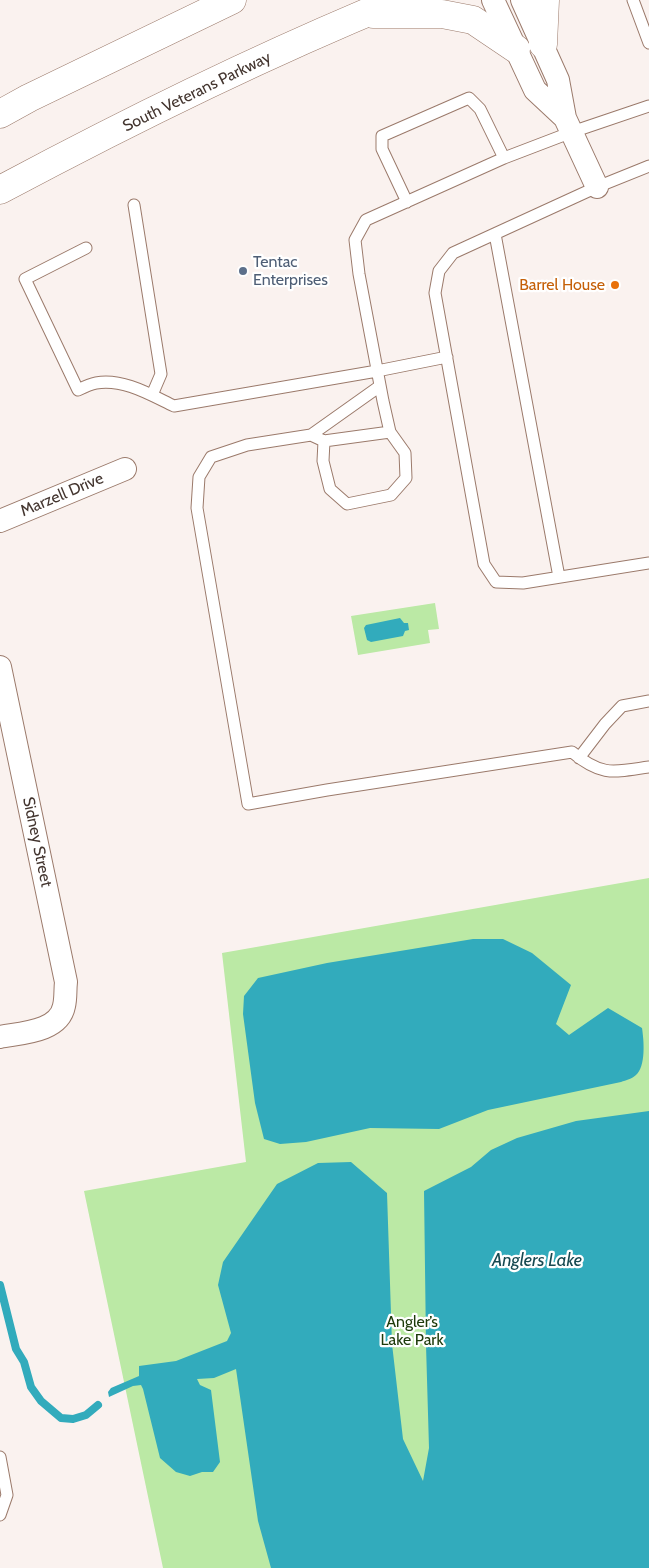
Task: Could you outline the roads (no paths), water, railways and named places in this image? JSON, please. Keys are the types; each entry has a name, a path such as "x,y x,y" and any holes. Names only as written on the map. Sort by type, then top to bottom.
{"highway":[{"path":"0,114 29,98 232,0"},
{"name":"South Veterans Parkway","path":"0,190 204,86 397,0"},
{"path":"543,44 545,0"},
{"path":"364,14 442,14 473,20 516,49"}],"street":[{"path":"493,0 536,90 569,125"},
{"path":"522,0 558,80 569,125 597,187"},
{"name":"Marzell Drive","path":"0,521 125,469"},
{"name":"Sidney Street","path":"0,667 66,982 64,1007 60,1016 52,1023 43,1028 0,1038"}],"lane":[{"path":"633,0 649,43"},
{"path":"407,202 382,149 382,136 470,98 480,109 504,158"},
{"path":"324,441 323,461 330,489 347,504 390,495 406,478 405,453 390,432 359,274 355,240 366,220 504,158 569,125 649,106"},
{"path":"649,166 597,187 453,253 439,271 436,293 484,564 496,582 523,583 649,564"},
{"path":"134,206 161,374 152,395"},
{"path":"495,234 559,577"},
{"path":"86,248 25,279 78,390 97,382 118,383 152,395 174,406 447,357"},
{"path":"380,386 311,435 247,445 211,457 199,476 197,508 248,804 572,752 589,766 614,772 649,767"},
{"path":"311,435 324,441 390,432"},
{"path":"579,758 605,724 622,706 649,701"},
{"path":"0,1457 7,1495 0,1515"}],"water":[{"path":"400,618 404,623 408,623 409,630 405,631 403,636 371,642 367,640 364,628 366,625"},
{"path":"473,939 503,939 532,953 571,985 556,1024 569,1035 608,1008 642,1028 643,1060 636,1075 621,1082 488,1110 439,1129 370,1128 306,1142 280,1144 264,1139 255,1103 243,1014 244,996 258,978 327,963"},
{"name":"Anglers Lake","path":"649,1111 649,1568 271,1568 258,1521 236,1369 214,1378 197,1379 200,1385 211,1390 220,1462 213,1472 202,1472 190,1476 176,1472 160,1458 141,1385 133,1386 109,1397 108,1392 111,1388 139,1376 139,1366 176,1361 227,1341 231,1333 218,1285 223,1262 277,1184 318,1163 351,1162 387,1193 392,1344 403,1439 423,1481 429,1448 424,1191 471,1167 491,1150 517,1138 576,1121"}],"waterway":[{"path":"0,1285 16,1349 24,1362 31,1387 41,1401 61,1418 73,1419 86,1415 98,1405"}],"place":[{"name":"Tentac Enterprises","path":"243,271"},
{"name":"Barrel House","path":"615,285"}],"park label":[{"name":"Angler’s Lake Park","path":"412,1331"}]}
